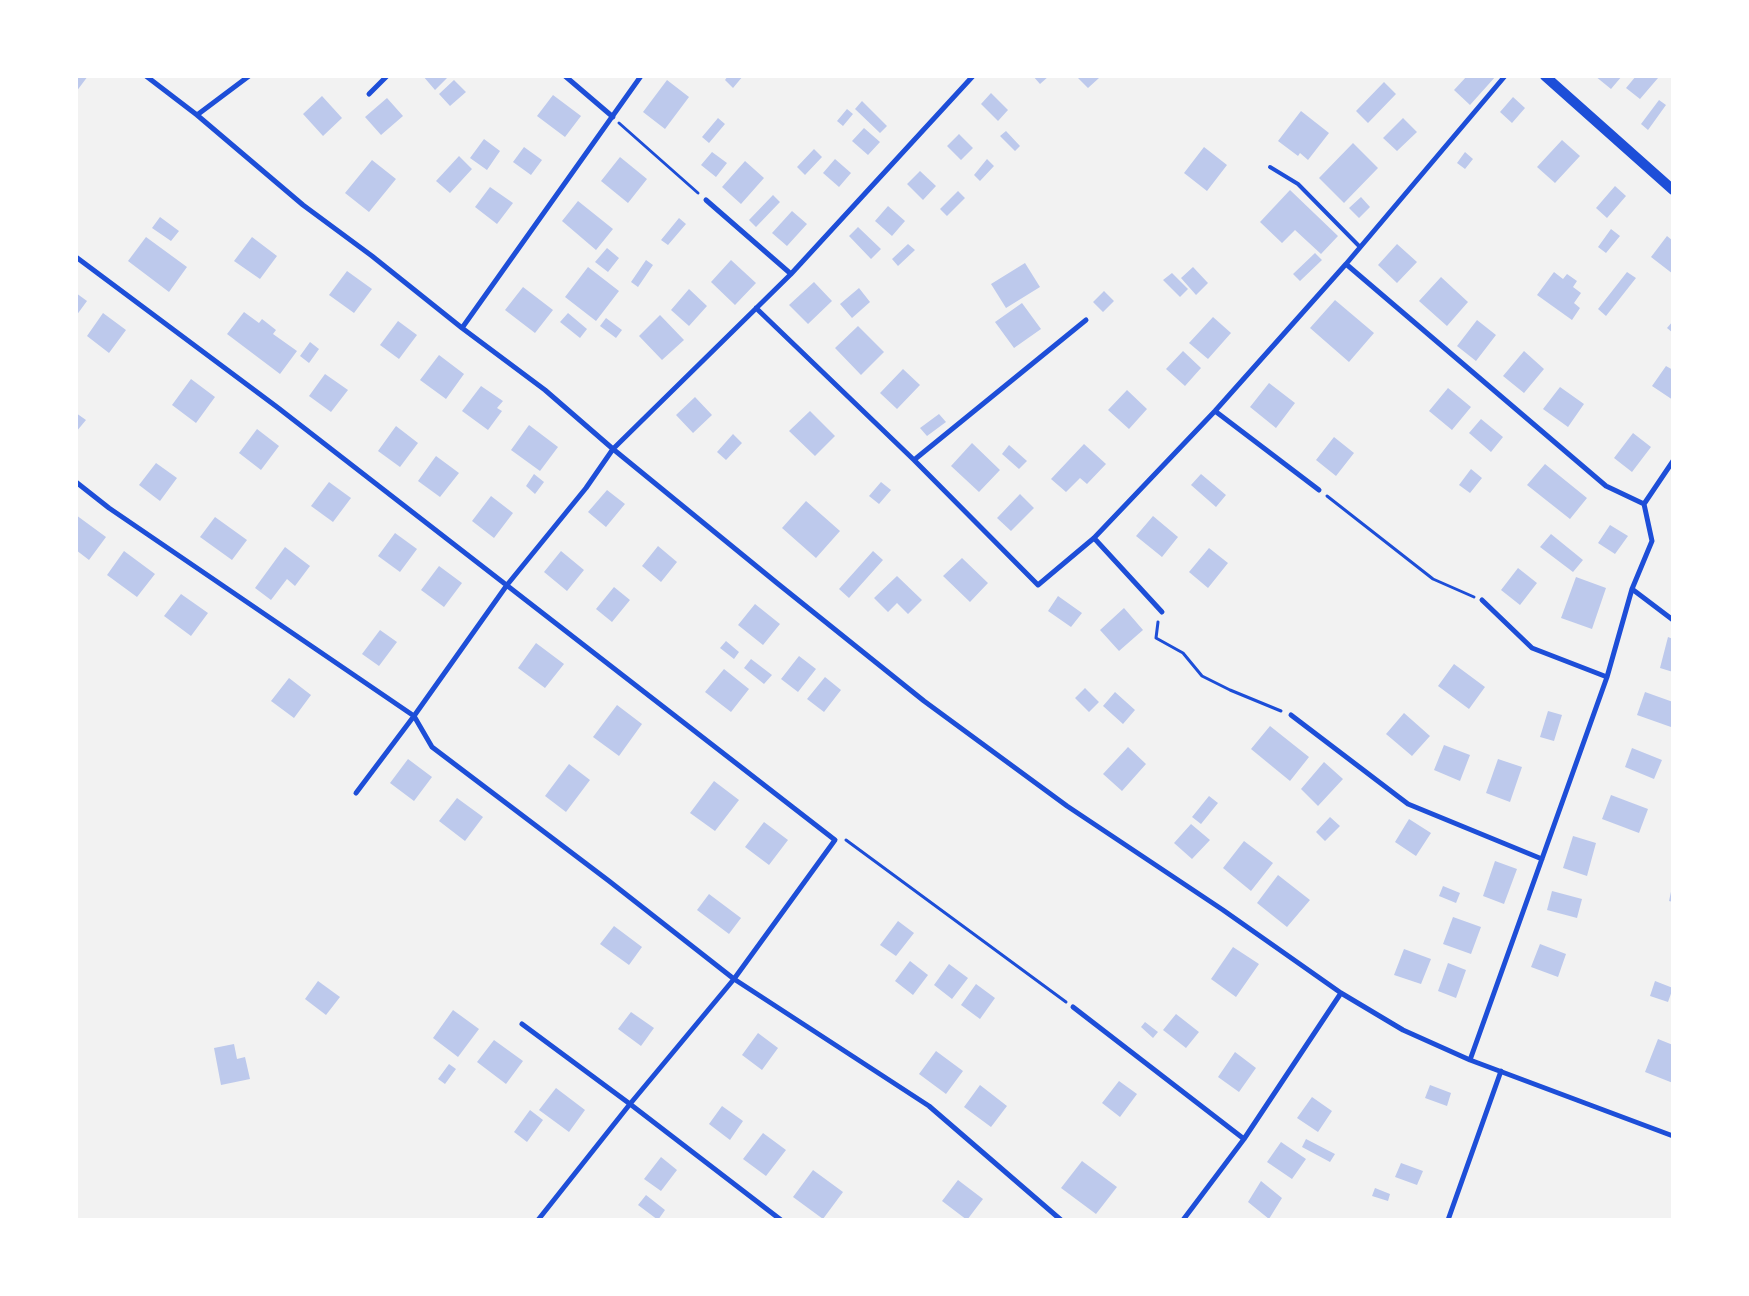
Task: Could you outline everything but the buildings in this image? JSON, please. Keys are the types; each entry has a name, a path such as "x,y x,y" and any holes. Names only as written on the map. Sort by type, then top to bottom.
{"main road":[{"path":"1545,76 1673,190"}],"street":[{"path":"146,76 197,114 303,205 545,390 613,449 924,701 1067,806 1223,910 1341,993 1402,1030 1470,1060 1673,1136"},
{"path":"197,114 249,76"},
{"path":"369,94 387,76"},
{"path":"566,76 613,117"},
{"path":"462,328 641,76"},
{"path":"356,793 414,716 507,584 586,488 613,449 791,274 972,76"},
{"path":"756,308 914,460 1038,584 1094,538 1215,411 1346,264 1505,76"},
{"path":"706,200 791,274"},
{"path":"76,257 278,407 837,838 734,979 630,1104 538,1220"},
{"path":"1346,264 1606,486 1644,504"},
{"path":"914,460 1086,320"},
{"path":"1215,411 1319,490"},
{"path":"1470,1060 1607,677 1632,590 1652,541 1644,504 1673,461"},
{"path":"76,482 109,508 414,716 432,747 609,881 734,979 929,1106 1061,1220"},
{"path":"1094,538 1162,612"},
{"path":"1632,590 1673,620"},
{"path":"1482,600 1532,648 1607,677"},
{"path":"1291,715 1408,804 1542,859"},
{"path":"1183,1220 1244,1139 1341,993"},
{"path":"1073,1006 1244,1139"},
{"path":"522,1024 782,1220"},
{"path":"1448,1220 1501,1071"}],"lane":[{"path":"1270,168 1298,184 1360,247"}],"path":[{"path":"613,117 706,200"},
{"path":"1319,490 1433,579 1482,600"},
{"path":"1162,612 1157,623 1156,638 1183,653 1202,676 1230,690 1291,715"},
{"path":"837,838 1073,1006"}]}
